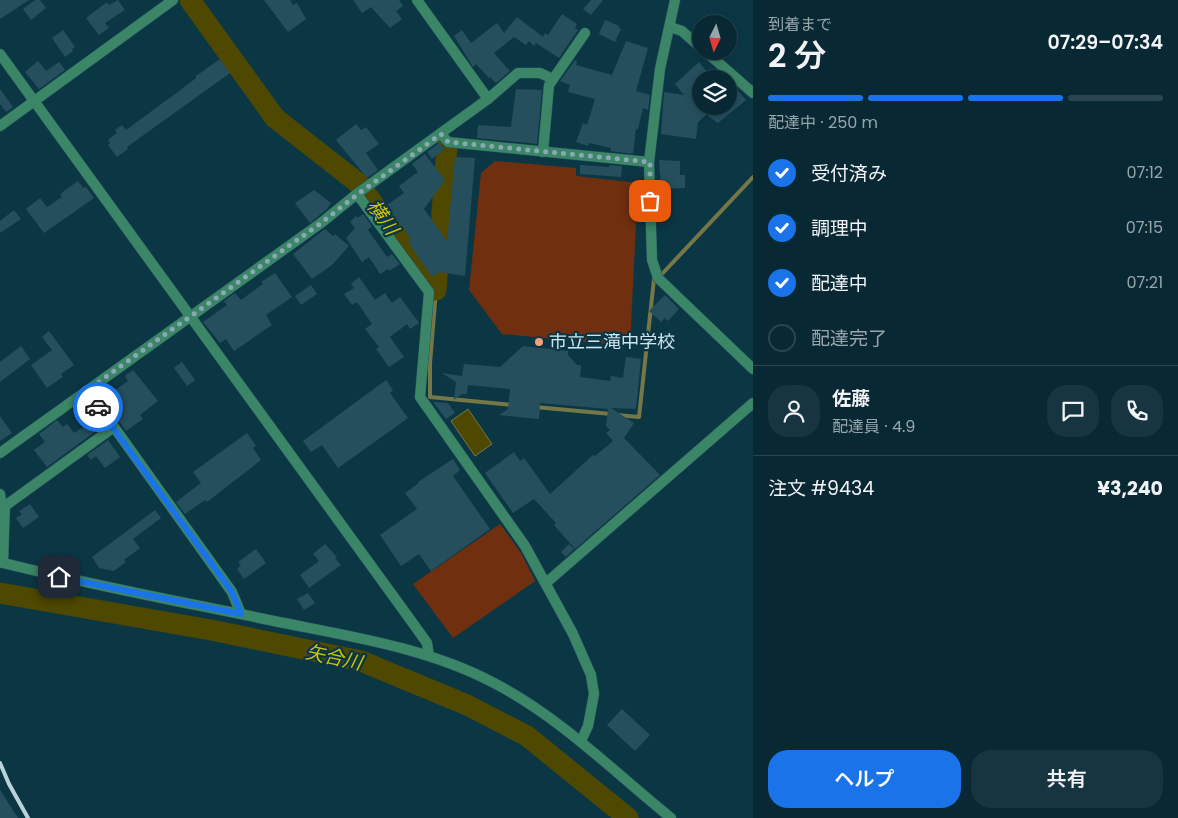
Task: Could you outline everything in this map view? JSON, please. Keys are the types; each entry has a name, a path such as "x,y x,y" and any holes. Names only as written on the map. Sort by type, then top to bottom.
{"street":[{"path":"0,126 172,0"},
{"path":"417,0 488,99"},
{"path":"675,0 660,69 650,162 651,251 654,269 658,278 753,369"},
{"path":"670,27 682,31 692,40"},
{"path":"543,152 548,88 585,33"},
{"path":"0,54 427,643 429,656"},
{"path":"715,60 753,93"},
{"path":"0,453 321,223 360,192 488,99 518,73 540,74 553,79"},
{"path":"441,134 448,142 650,162"},
{"path":"360,192 429,292 420,396 525,546 573,634 591,675 594,694 592,710 588,726 581,741"},
{"path":"86,391 232,592 241,614"},
{"path":"546,583 753,403"},
{"path":"5,506 114,427"},
{"path":"0,494 0,500 5,506 2,563 106,587 379,643 429,656 475,674 508,690 550,717 671,818"}],"shaded area":[{"path":"495,161 576,168 576,176 638,183 630,346 502,334 469,290 481,173"},
{"path":"468,409 492,444 475,456 451,421"},
{"path":"500,524 521,553 535,581 453,638 413,584"}],"building":[{"path":"0,0 29,0 0,19"},
{"path":"35,0 40,0 46,8 31,20 23,9"},
{"path":"118,0 125,10 105,23 109,28 99,35 86,18 107,2 109,5"},
{"path":"264,0 290,0 293,5 297,3 306,19 288,32"},
{"path":"353,0 399,0 403,6 396,11 402,19 390,28 371,7 362,13"},
{"path":"591,0 603,0 591,15 583,9"},
{"path":"562,14 577,24 575,28 578,30 559,58 536,43 534,46 529,41 526,45 514,37 494,53 510,71 496,83 476,64 473,67 454,36 462,30 471,43 497,23 504,33 517,17 543,37 545,33 548,35"},
{"path":"605,20 619,26 621,29 615,42 599,34"},
{"path":"63,30 75,47 65,57 52,38"},
{"path":"626,41 648,48 636,91 650,95 648,110 643,108 638,129 636,129 633,154 611,151 611,148 589,143 588,146 576,142 583,123 587,125 595,99 568,92 570,85 560,81 575,60 577,61 576,65 612,75"},
{"path":"220,59 230,73 127,147 128,149 117,157 108,145 110,143 108,140 117,133 115,130 122,125 126,130"},
{"path":"38,61 46,71 59,62 65,70 39,89 25,72"},
{"path":"699,62 706,70 692,70 692,115 706,115 698,122 696,139 661,134 664,92 684,95 675,84"},
{"path":"0,89 13,107 6,112 0,104"},
{"path":"516,89 542,90 537,144 477,138 478,125 511,127"},
{"path":"737,90 746,100 737,107"},
{"path":"709,115 728,115 718,123"},
{"path":"356,124 361,130 366,127 379,144 366,153 378,170 367,178 336,140"},
{"path":"439,143 445,149 432,159 427,152"},
{"path":"425,154 445,180 424,209 447,241 455,157 475,158 465,276 439,272 432,277 411,247 408,241 411,239 397,219 394,221 384,207 404,193 399,186 418,172 412,164"},
{"path":"659,160 680,161 680,175 685,175 685,188 661,189"},
{"path":"580,165 622,166 621,177 580,174"},
{"path":"78,181 83,188 86,187 94,198 44,233 26,209 40,198 47,207 62,197 60,195 64,191"},
{"path":"314,190 331,203 327,209 310,223 295,203"},
{"path":"14,210 21,219 0,233 0,221"},
{"path":"363,214 372,226 368,230 387,257 392,254 400,264 389,271 388,269 380,274 369,257 362,262 346,238 355,228 350,222 356,216 358,218"},
{"path":"325,229 333,236 335,234 349,246 332,265 312,279 293,254"},
{"path":"275,273 292,297 266,315 272,325 234,351 226,339 220,343 203,322 227,305 224,301 235,293 241,300 263,284 261,282"},
{"path":"359,277 375,300 385,293 392,303 400,297 419,323 410,329 407,324 390,337 404,357 389,367 376,349 379,347 365,329 372,324 357,302 352,305 344,294 354,288 351,284"},
{"path":"311,285 317,294 301,305 295,296"},
{"path":"665,295 679,309 668,321 665,318 661,322 649,311"},
{"path":"49,331 74,365 61,374 63,377 47,388 31,365 52,350 42,337"},
{"path":"21,346 30,359 0,382 0,362"},
{"path":"523,346 568,351 568,355 577,365 581,365 580,377 610,381 611,376 623,378 626,357 641,359 636,409 611,408 634,423 624,438 660,475 575,549 554,525 556,523 534,499 513,513 485,473 514,452 520,461 524,458 550,494 593,455 595,456 613,441 606,433 610,430 606,426 608,409 540,403 539,419 499,415 508,409 510,389 468,385 467,394 462,394 454,400 456,382 442,373 462,376 464,364 500,367"},
{"path":"182,362 195,380 187,386 174,368"},
{"path":"133,370 158,401 140,415 143,419 126,431 103,399 128,381 125,376"},
{"path":"386,380 393,390 390,393 408,418 338,468 322,445 311,452 303,441"},
{"path":"433,402 448,403 455,413 446,419"},
{"path":"0,416 12,433 0,441"},
{"path":"57,420 63,427 67,424 74,433 94,420 100,428 47,467 34,450 45,442 39,434"},
{"path":"247,433 256,446 253,448 261,460 207,502 205,500 185,514 176,502 201,483 193,472"},
{"path":"108,440 120,457 105,468 96,456 91,460 87,455"},
{"path":"453,459 460,470 453,476 490,529 431,571 419,554 401,566 380,535 417,509 405,493"},
{"path":"30,504 39,517 23,528 16,518 22,514 19,511"},
{"path":"155,510 161,518 133,539 140,548 124,560 126,562 114,571 99,568 92,557"},
{"path":"325,544 337,557 335,558 341,565 309,588 300,575 319,561 313,554"},
{"path":"569,544 574,549 566,557 561,552"},
{"path":"256,549 266,563 244,579 237,569 241,565 238,562"},
{"path":"308,593 315,603 304,610 297,599"},
{"path":"622,709 650,735 635,751 607,725"},
{"path":"0,790 18,818 0,818"}],"waterway":[{"name":"横川","path":"190,0 275,118 358,183 436,290 447,147"},
{"path":"662,274 753,177"},
{"path":"617,415 639,417 654,279"},
{"path":"436,290 430,363 430,397 513,405"},
{"path":"535,407 611,414"},
{"name":"矢合川","path":"0,593 211,630 361,661 467,705 527,736 628,818"}],"railway":[{"path":"0,763 9,784 28,818"}],"way so far":[{"path":"98,407 86,391 321,223 441,134 448,142 650,162 650,201"}],"place":[{"name":"市立三滝中学校","path":"539,342"}],"route":[{"path":"59,577 241,614 232,592 98,407"}]}
